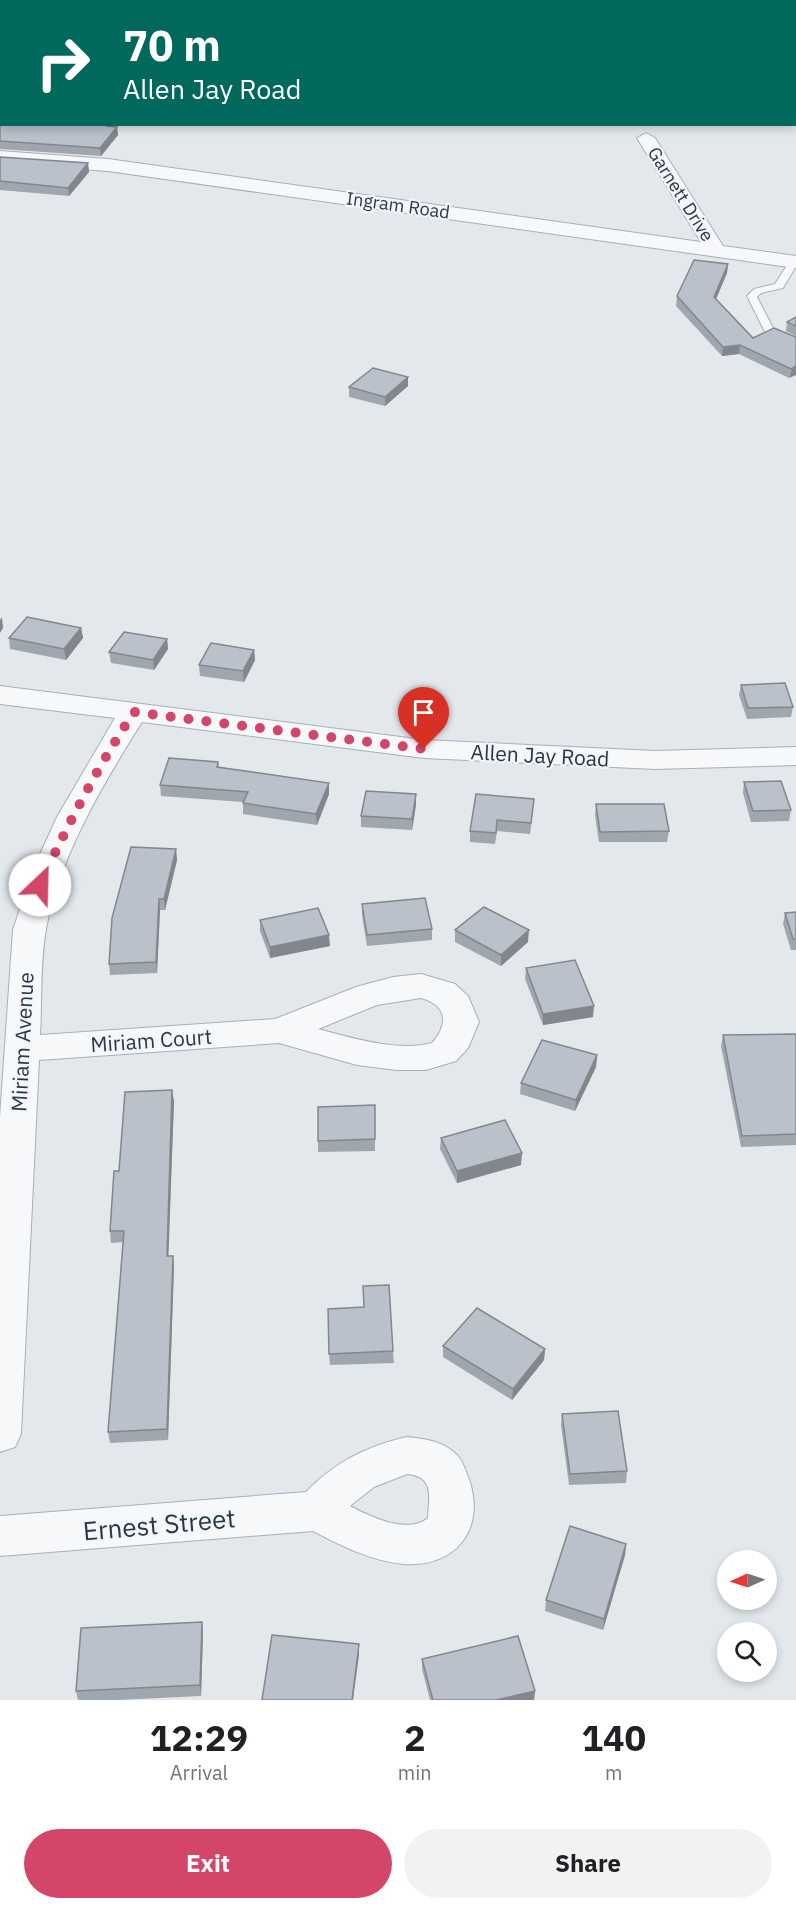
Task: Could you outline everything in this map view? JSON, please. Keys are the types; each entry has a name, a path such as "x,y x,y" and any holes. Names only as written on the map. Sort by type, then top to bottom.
{"street":[{"name":"Garnett Drive","path":"646,138 716,251"},
{"name":"Ingram Road","path":"0,157 108,165 795,261"},
{"name":"Allen Jay Road","path":"0,695 435,750 655,760 796,756"},
{"name":"Miriam Avenue","path":"0,1434 29,930 40,885 69,821 100,764 134,712"},
{"name":"Miriam Court","path":"22,1049 279,1031"},
{"name":"Ernest Street","path":"0,1536 317,1511"}],"lane":[{"path":"795,261 779,286 758,291 752,296 769,330 796,342"}],"building":[{"path":"0,126 117,127 100,148 0,141"},
{"path":"0,157 88,163 68,188 0,181"},
{"path":"694,260 728,264 714,297 753,338 774,328 796,337 796,366 791,369 740,345 723,347 677,296"},
{"path":"796,317 796,326 787,322"},
{"path":"373,368 408,377 385,397 349,387"},
{"path":"27,617 81,628 64,649 9,638"},
{"path":"124,632 167,639 153,660 109,652"},
{"path":"211,643 254,650 243,671 199,665"},
{"path":"785,683 793,707 748,708 741,685"},
{"path":"169,758 218,762 217,767 329,783 316,814 243,803 248,792 160,785"},
{"path":"781,781 791,810 753,811 744,782"},
{"path":"366,791 416,794 412,819 361,816"},
{"path":"476,794 534,799 531,823 497,820 496,833 470,831"},
{"path":"596,804 664,804 669,831 600,832"},
{"path":"131,847 176,849 164,899 159,899 156,962 109,964 112,918"},
{"path":"425,898 432,929 367,935 362,904"},
{"path":"484,907 529,930 501,955 455,930"},
{"path":"318,908 329,935 270,947 260,920"},
{"path":"796,912 796,939 793,939 785,913"},
{"path":"575,960 594,1006 543,1014 526,968"},
{"path":"796,1034 796,1134 742,1136 723,1035"},
{"path":"542,1040 597,1055 576,1100 521,1083"},
{"path":"172,1090 167,1256 173,1256 167,1429 108,1432 124,1231 110,1231 114,1171 119,1171 125,1092"},
{"path":"375,1105 375,1139 318,1141 318,1107"},
{"path":"505,1120 522,1153 457,1171 441,1138"},
{"path":"389,1285 393,1351 329,1354 328,1309 364,1307 363,1286"},
{"path":"477,1308 545,1349 513,1389 443,1346"},
{"path":"618,1411 627,1471 570,1474 562,1414"},
{"path":"570,1526 626,1544 604,1619 546,1600"},
{"path":"202,1622 200,1685 76,1691 81,1628"},
{"path":"272,1635 359,1644 352,1700 262,1700"},
{"path":"518,1636 535,1691 496,1700 433,1700 422,1659"}],"route":[{"path":"40,885 69,821 100,764 134,712 424,749"}]}
